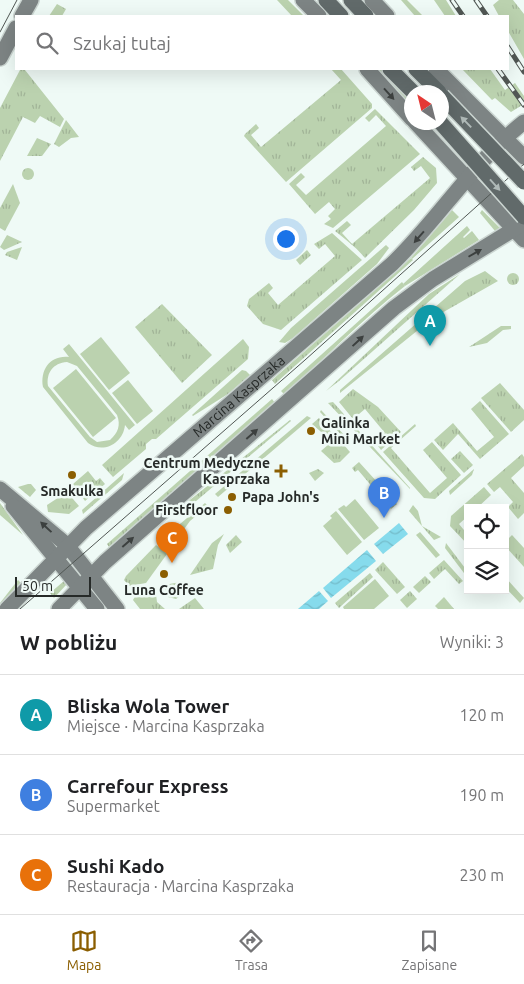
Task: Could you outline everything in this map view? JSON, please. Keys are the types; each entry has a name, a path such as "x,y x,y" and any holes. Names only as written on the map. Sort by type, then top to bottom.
{"main road":[{"path":"23,15 31,0"},
{"path":"304,0 318,15"},
{"path":"326,0 340,15"},
{"path":"351,0 365,15"},
{"path":"372,0 386,15"},
{"path":"0,58 15,30"},
{"path":"368,70 404,110"},
{"path":"391,70 406,85"},
{"path":"417,70 432,85"},
{"path":"437,70 524,157"},
{"path":"449,103 524,182"},
{"path":"505,138 524,122"},
{"path":"59,609 91,575 394,308 434,279 521,231 466,178 422,130"},
{"path":"447,130 524,218"},
{"name":"Marcina Kasprzaka","path":"7,609 67,545 392,264 423,233 466,178 505,138"},
{"path":"2,490 67,545 117,609"},
{"path":"2,490 54,558 97,609"}],"green space":[{"path":"277,0 288,0 303,15 291,15"},
{"path":"401,0 407,0 422,15 414,15"},
{"path":"434,0 446,0 455,15 444,15"},
{"path":"499,0 513,0 524,14 524,59 509,33 509,15 498,15 493,5"},
{"path":"57,4 66,9 63,15 50,15"},
{"path":"20,70 25,70 64,119 60,127 40,116 35,123 23,117 0,161 0,108"},
{"path":"332,70 342,70 372,104 372,108 286,182 244,136 245,134 256,124 259,128 251,135 261,147 341,80"},
{"path":"377,70 382,70 404,94 404,99"},
{"path":"463,70 491,70 505,90 515,83 524,96 524,104 511,112 495,98 492,100"},
{"path":"375,109 420,154 333,228 324,224 331,219 328,216 335,209 329,202 315,214 289,184 301,173 305,177 296,185 306,195 386,126 376,115 369,122 365,118"},
{"path":"66,120 79,137 71,138 59,147 54,144"},
{"path":"37,138 51,144 42,156 27,156"},
{"path":"423,157 436,168 437,183 414,210 365,258 335,231 347,221 351,225 342,233 352,244 430,178 421,166 414,171 411,167"},
{"path":"28,168 34,174 28,180 22,174"},
{"path":"13,184 20,203 5,231 0,228 0,208"},
{"path":"452,210 459,217 412,259 411,258"},
{"path":"482,210 500,228 495,231 480,213"},
{"path":"467,226 470,230 463,237 472,231 479,240 405,286 403,284"},
{"path":"332,233 362,260 281,330 263,324 247,306 249,299 269,283 273,288 268,293 278,305 335,256 325,244 319,249 314,244"},
{"path":"7,235 22,242 4,250 0,247"},
{"path":"386,245 389,248 377,264 293,338 285,343 279,342 291,328"},
{"path":"22,247 17,260 5,255 7,252"},
{"path":"307,250 311,255 300,265 296,260"},
{"path":"411,258 413,260 275,384 272,380"},
{"path":"485,271 498,281 433,318 340,393 340,390 465,281"},
{"path":"511,273 515,273 519,279 515,285 511,285 507,281 507,277"},
{"path":"460,274 339,381 326,391 429,294"},
{"path":"402,282 405,286 284,394 281,391"},
{"path":"162,304 212,355 182,383 135,327"},
{"path":"501,326 511,326 511,329 503,330 487,343 469,347"},
{"path":"101,337 130,373 109,390 80,354"},
{"path":"243,339 249,347 248,359 156,439 152,439 146,444 146,449 113,477 102,465"},
{"path":"69,344 135,425 129,430 125,425 120,437 111,445 100,448 88,443 43,387 43,375 48,365 56,358 69,357 63,349","holes":["67,362 77,366 117,415 118,429 110,440 97,442 90,437 48,386 49,373 58,364"]},
{"path":"76,369 116,418 93,437 53,388"},
{"path":"242,370 250,375 228,394 192,415"},
{"path":"128,380 153,411 137,424 112,393"},
{"path":"500,383 524,410 524,420 511,432 481,398"},
{"path":"353,389 378,407 401,432 381,450 375,442 385,433 365,409 353,419 339,402"},
{"path":"272,399 275,403 109,547 107,544"},
{"path":"480,401 509,434 480,459 458,434 443,450 434,440 453,423 477,451 494,437 471,409"},
{"path":"333,402 410,488 410,489 328,403"},
{"path":"321,410 347,438 344,438 320,412"},
{"path":"307,416 311,418 218,497 215,494"},
{"path":"319,418 333,434 328,438 312,424"},
{"path":"291,421 189,507 186,503"},
{"path":"415,424 416,426 391,448 430,493 447,478 423,450 432,442 461,475 435,499 424,498 383,452"},
{"path":"337,437 350,452 340,462 334,463 321,451"},
{"path":"460,451 473,465 464,473 451,459"},
{"path":"522,454 524,466 511,478 524,493 524,513 518,519 509,508 513,502 500,487 494,492 487,484"},
{"path":"359,462 397,504 391,509 358,470 355,472 352,468"},
{"path":"318,469 324,473 315,481 309,473"},
{"path":"474,469 472,475 450,495 449,491"},
{"path":"88,471 96,481 100,478 105,484 85,501 73,484"},
{"path":"124,473 122,480 83,514 82,510"},
{"path":"31,484 36,490 30,497 18,487"},
{"path":"484,487 491,495 481,504 465,504"},
{"path":"67,492 79,506 69,514 48,512 47,505"},
{"path":"355,499 379,528 364,540 338,509 344,505 346,507"},
{"path":"0,503 23,535 0,515"},
{"path":"205,503 208,506 190,521 169,550 162,539"},
{"path":"413,505 418,511 422,526 441,537 434,540 409,511"},
{"path":"464,505 464,520 459,524 464,530 464,541 450,526 451,516"},
{"path":"336,511 362,542 347,555 323,526 332,518 330,516"},
{"path":"420,532 440,555 436,558 416,535"},
{"path":"224,534 218,545 213,569 190,575 212,543"},
{"path":"236,535 242,542 230,553 226,545"},
{"path":"512,535 524,548 524,567 509,550 509,538"},
{"path":"446,543 464,567 464,573 445,548"},
{"path":"156,545 167,554 146,583 129,586 124,580 126,576"},
{"path":"444,560 463,581 459,584 445,569 434,579 429,573"},
{"path":"383,562 405,587 397,594 375,570"},
{"path":"370,573 373,577 339,608 335,603"},
{"path":"425,576 431,582 419,593 413,587"},
{"path":"375,579 389,596 374,609 344,609 343,607"},
{"path":"18,580 22,584 0,607 0,603"},
{"path":"64,581 67,584 54,598 50,593"},
{"path":"186,581 191,588 176,599 168,597 164,585"},
{"path":"509,581 524,598 520,603 509,591"},
{"path":"155,587 157,602 165,609 140,609 133,600 139,589"},
{"path":"410,591 417,599 407,608 400,600"},
{"path":"444,597 454,609 438,609 435,606"},
{"path":"195,598 204,609 179,609"}],"water":[{"path":"399,523 408,534 383,554 374,544"},
{"path":"367,550 376,561 331,598 323,588"},
{"path":"319,591 328,601 319,609 298,609"}],"tram line":[{"path":"0,32 17,0"},
{"path":"20,609 305,360 524,164"}],"railway":[{"path":"452,0 462,15"},
{"path":"476,0 486,15"},
{"path":"509,49 524,72"},
{"path":"499,70 524,105"}],"place":[{"name":"Bliska Wola Tower","path":"430,346"},
{"name":"Galinka Mini Market","path":"311,431"},
{"name":"Centrum Medyczne Kasprzaka","path":"281,471"},
{"name":"Smakulka","path":"72,475"},
{"name":"Papa John's","path":"232,497"},
{"name":"Firstfloor","path":"228,510"},
{"name":"Carrefour Express","path":"384,518"},
{"name":"Sushi Kado","path":"172,563"},
{"name":"Luna Coffee","path":"164,574"}]}
